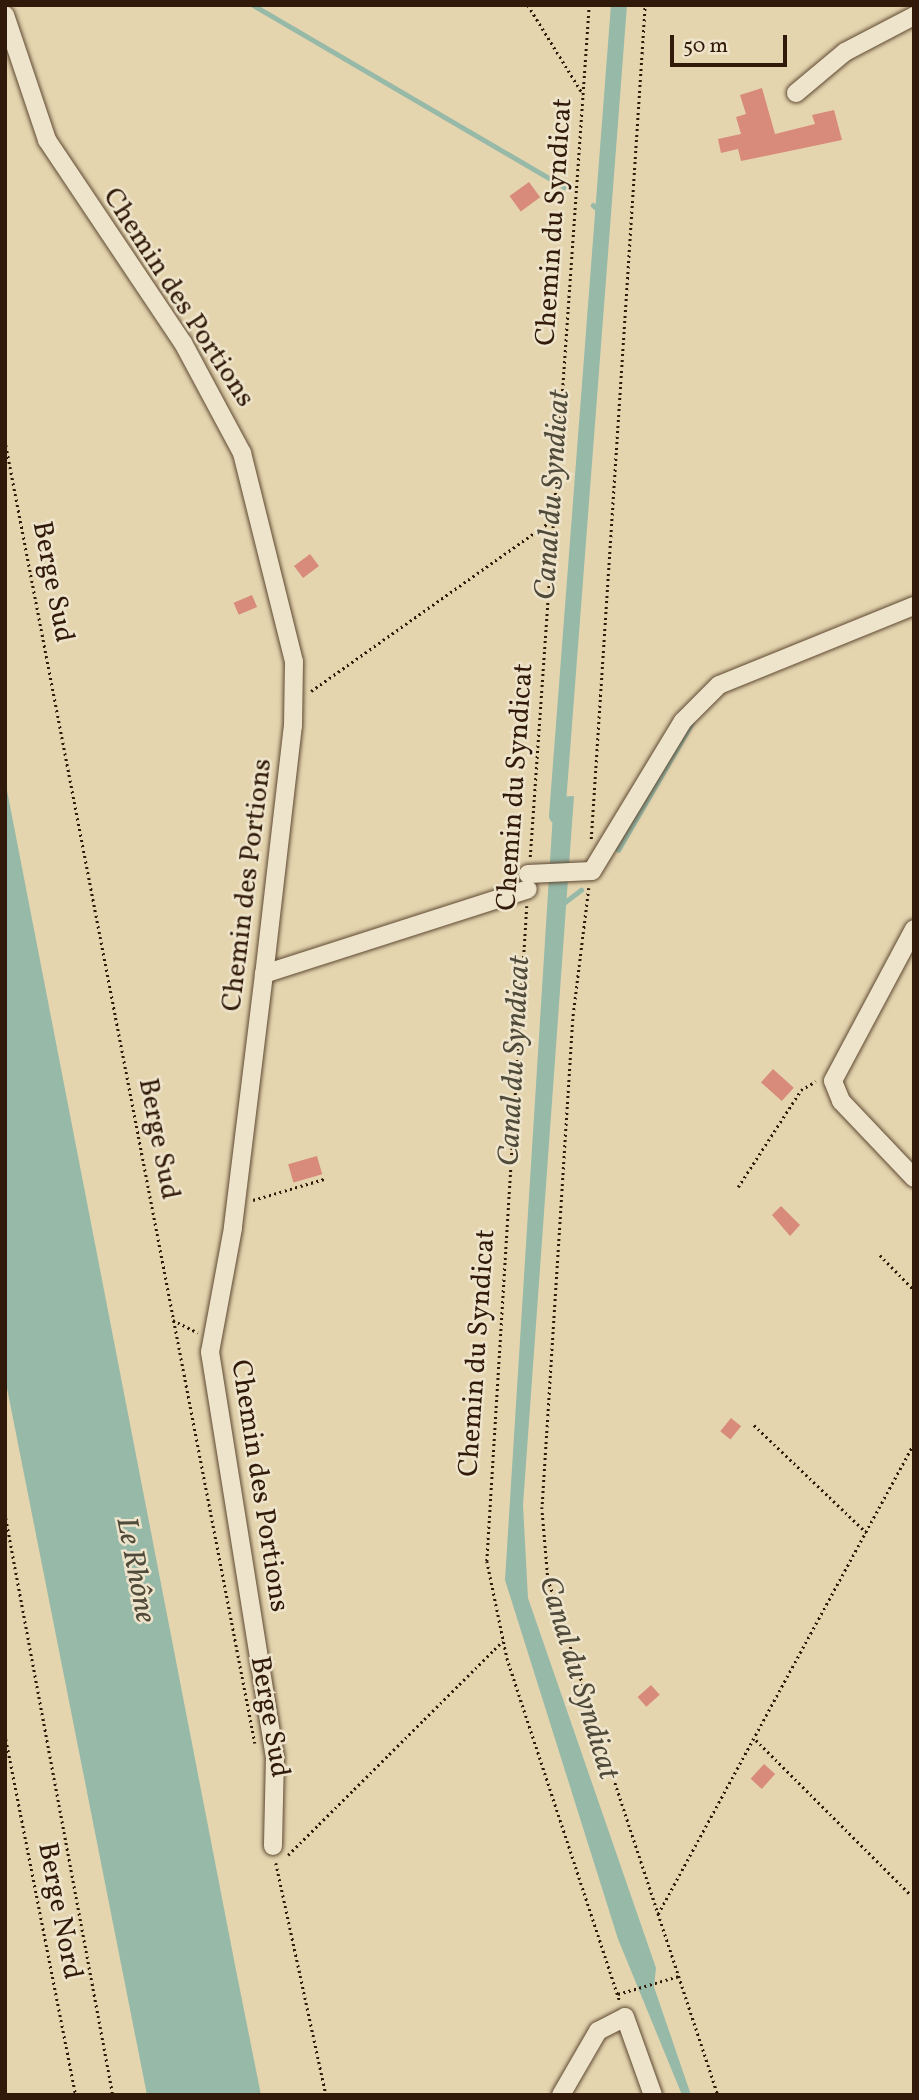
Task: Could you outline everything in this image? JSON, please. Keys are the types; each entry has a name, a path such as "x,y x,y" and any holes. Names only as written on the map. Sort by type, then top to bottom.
{"street":[{"name":"Chemin des Portions","path":"5,15 47,140 183,343 242,453 290,643 295,702 236,1205 211,1338 214,1406 269,1709 277,1823 274,1854"},
{"path":"796,93 845,52 914,16"},
{"path":"264,974 530,879 586,875 603,855 666,747 709,692 745,671 914,606"},
{"path":"914,929 833,1081 841,1101 914,1178"},
{"path":"561,2095 598,2031 625,2017 653,2095"}],"path":[{"path":"528,5 583,94"},
{"name":"Chemin du Syndicat","path":"589,5 488,1474 488,1572 503,1641 625,2017"},
{"path":"603,855 589,835 588,818 645,5"},
{"name":"Berge Sud","path":"5,440 256,1750"},
{"path":"295,702 554,519"},
{"path":"586,875 542,1507 548,1579 563,1637 718,2095"},
{"path":"738,1187 801,1090 833,1081"},
{"path":"236,1205 324,1179"},
{"path":"880,1255 914,1290"},
{"path":"172,1320 211,1338"},
{"path":"754,1425 867,1533"},
{"path":"658,1914 756,1740 914,1443"},
{"path":"5,1513 113,2095"},
{"path":"326,2095 274,1854 503,1641"},
{"name":"Berge Nord","path":"5,1734 76,2095"},
{"path":"756,1740 910,1894"},
{"path":"618,1994 679,1976"}],"water":[{"name":"Le Rhône","path":"5,780 261,2095 147,2095 5,1378"},
{"name":"Canal du Syndicat","path":"574,796 523,1505 528,1598 656,1968 654,1987 691,2095 682,2095 618,1939 505,1580 554,797"}],"building":[{"path":"762,88 775,134 815,124 812,115 834,110 842,140 741,161 738,149 721,153 718,139 741,134 736,117 746,114 740,95"},
{"path":"529,182 540,197 521,211 510,196"},
{"path":"310,554 319,566 303,578 294,566"},
{"path":"252,595 257,607 239,615 234,603"},
{"path":"773,1069 794,1088 782,1101 761,1082"},
{"path":"317,1156 322,1174 293,1183 288,1164"},
{"path":"781,1206 800,1225 790,1236 772,1215"},
{"path":"731,1418 741,1426 730,1439 720,1431"},
{"path":"651,1685 660,1695 646,1707 638,1697"},
{"path":"764,1764 775,1774 762,1789 751,1779"}],"waterway":[{"path":"253,5 565,187"},
{"name":"Canal du Syndicat","path":"557,816 619,5"},
{"path":"593,205 603,214"},
{"path":"618,850 692,723"},
{"path":"565,902 581,890"}]}
